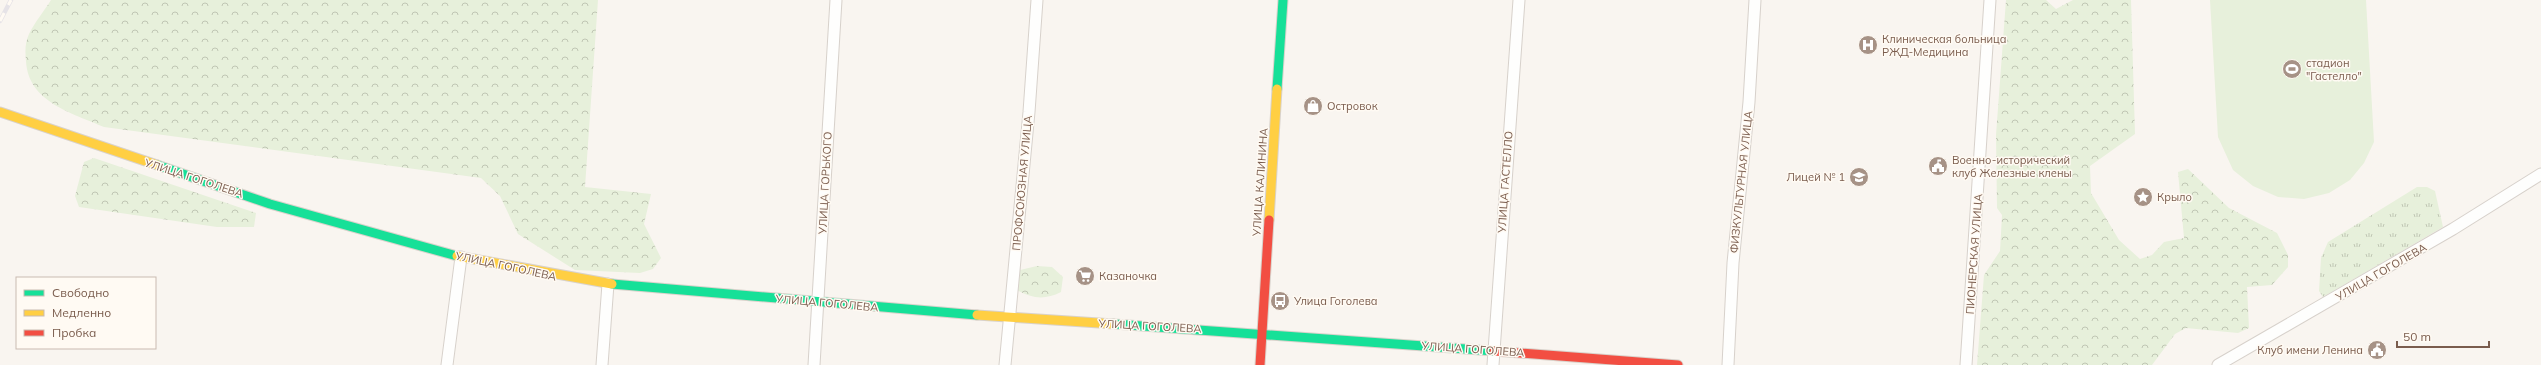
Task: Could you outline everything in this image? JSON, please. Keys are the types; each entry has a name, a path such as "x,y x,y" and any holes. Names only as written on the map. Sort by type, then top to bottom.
{"main road":[{"name":"УЛИЦА КАЛИНИНА","path":"1260,365 1283,0"},
{"name":"УЛИЦА ГОГОЛЕВА","path":"0,112 270,204 461,257 530,272 608,284 1009,318 1263,333 1678,365"}],"street":[{"name":"УЛИЦА ГОРЬКОГО","path":"814,365 836,0"},
{"name":"ПРОФСОЮЗНАЯ УЛИЦА","path":"1005,365 1029,112 1036,0"},
{"name":"УЛИЦА ГАСТЕЛЛО","path":"1492,365 1519,0"},
{"name":"ФИЗКУЛЬТУРНАЯ УЛИЦА","path":"1728,365 1733,263 1749,102 1755,0"},
{"name":"ПИОНЕРСКАЯ УЛИЦА","path":"1966,365 1990,0"},
{"name":"УЛИЦА ГОГОЛЕВА","path":"2218,365 2453,229 2541,174"},
{"path":"447,365 461,257"},
{"path":"602,365 608,284"}],"green space":[{"path":"51,0 598,0 585,187 651,194 644,224 661,258 653,269 640,273 575,270 518,234 500,196 481,178 104,127 79,117 54,104 43,96 35,87 29,75 26,47 29,34"},
{"path":"2006,0 2046,0 2056,9 2073,0 2131,0 2135,134 2090,166 2091,193 2119,240 2140,259 2152,255 2164,242 2184,238 2178,172 2188,169 2229,208 2277,233 2288,255 2288,267 2272,285 2247,287 2249,328 2238,333 2186,328 2175,334 2152,365 1977,365 1984,275 2000,251 2002,215 1997,208 1996,135"},
{"name":"стадион \"Гастелло\"","path":"2210,0 2366,0 2374,142 2364,163 2350,180 2329,193 2304,199 2278,197 2253,186 2233,170 2218,137"},
{"path":"94,158 256,213 254,227 217,227 79,207 75,196 84,162"},
{"path":"2417,187 2427,187 2435,191 2443,227 2323,297 2319,291 2321,258 2328,242"},
{"path":"1037,266 1052,267 1063,277 1061,292 1050,296 1034,297 1017,290 1020,270"}],"railway":[{"path":"0,21 11,0"}],"traffic: fast":[{"path":"1277,89 1283,0"},
{"path":"157,165 270,204 457,256"},
{"path":"612,284 977,315"},
{"path":"1114,324 1494,351"}],"traffic: slow":[{"path":"1269,220 1277,89"},
{"path":"0,112 157,165"},
{"path":"457,256 612,284"},
{"path":"977,315 1114,324"}],"traffic: jam":[{"path":"1260,365 1269,220"},
{"path":"1494,351 1678,365"}],"place":[{"name":"Клиническая больница РЖД-Медицина","path":"1868,45"},
{"name":"стадион \"Гастелло\"","path":"2292,69"},
{"name":"Островок","path":"1313,106"},
{"name":"Военно-исторический клуб Железные клены","path":"1938,166"},
{"name":"Лицей № 1","path":"1859,177"},
{"name":"Крыло","path":"2143,197"},
{"name":"Казаночка","path":"1085,276"},
{"name":"Улица Гоголева","path":"1280,301"},
{"name":"Клуб имени Ленина","path":"2377,350"}]}
